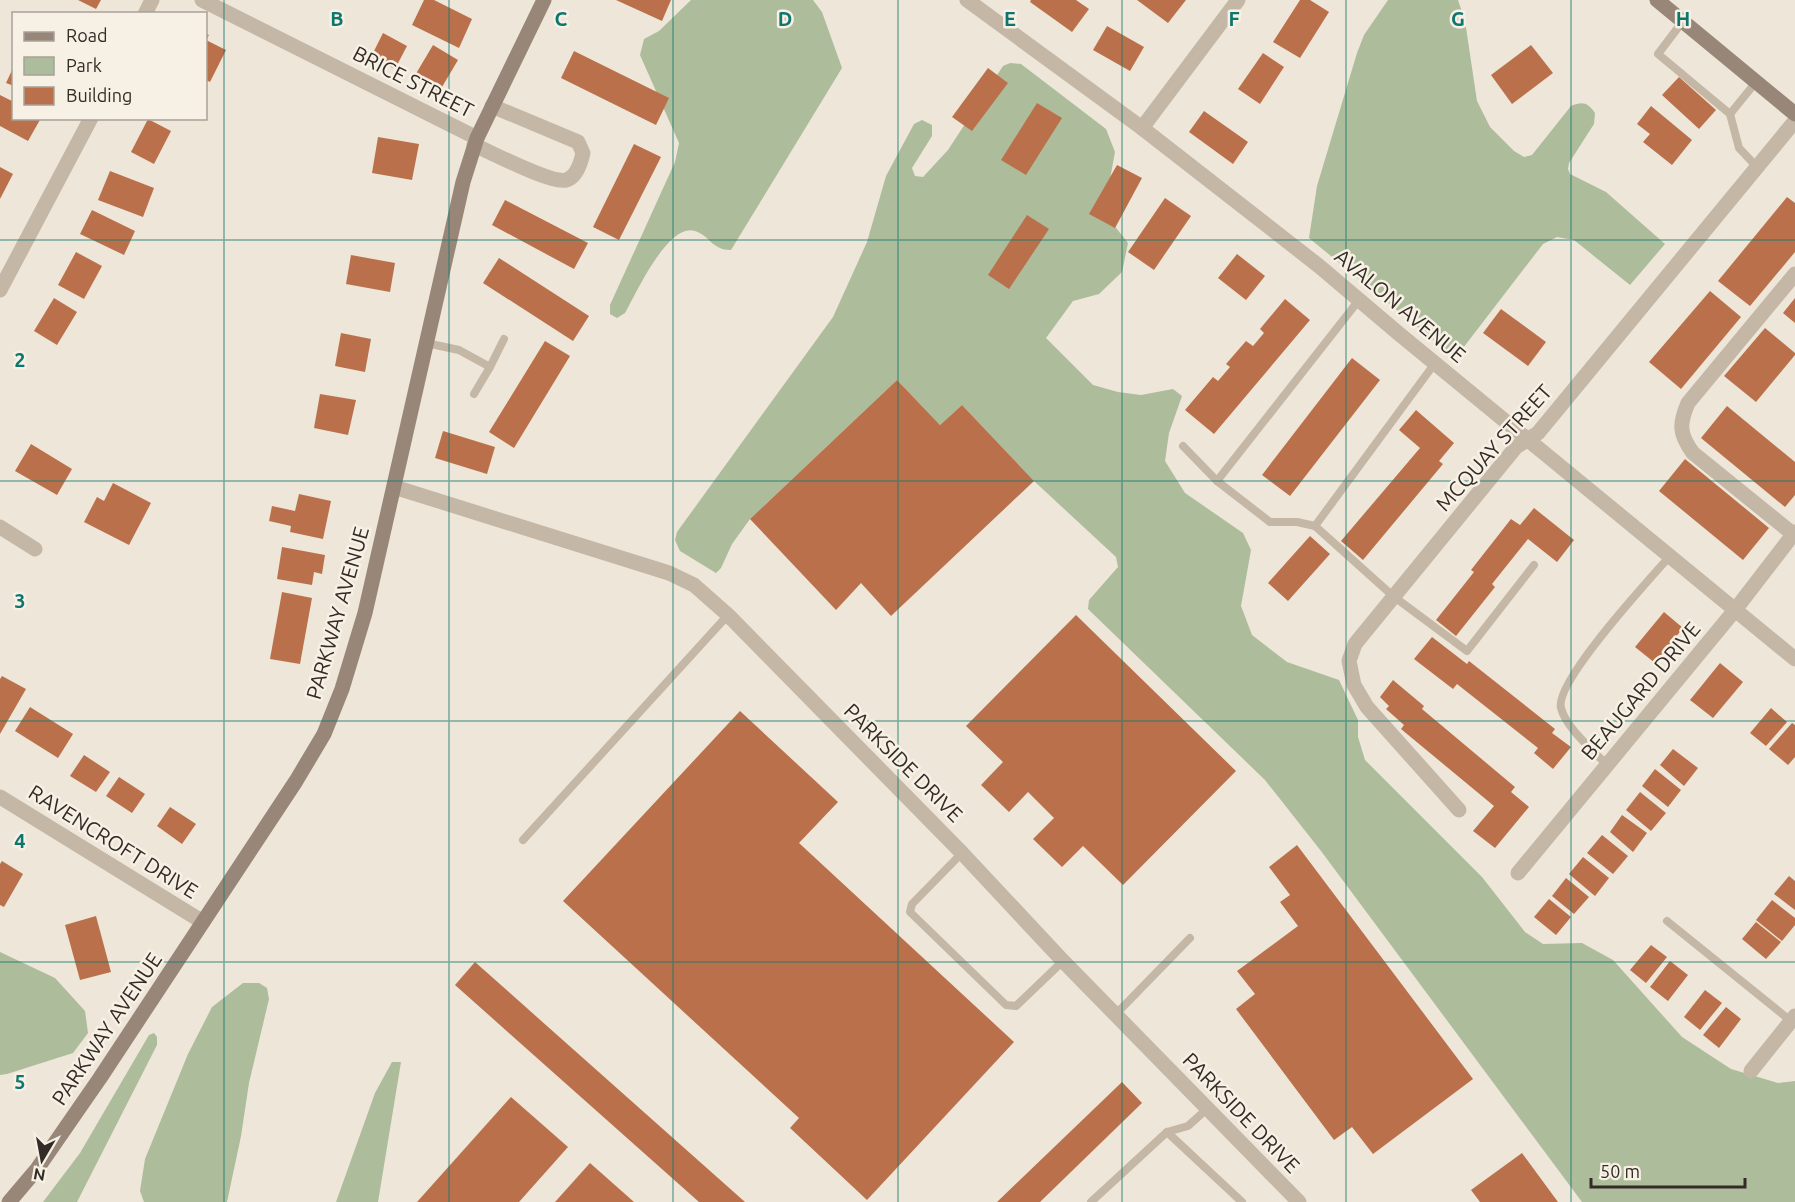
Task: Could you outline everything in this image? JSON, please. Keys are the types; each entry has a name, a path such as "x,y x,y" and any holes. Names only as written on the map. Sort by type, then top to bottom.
{"street":[{"name":"BRICE STREET","path":"202,0 544,176 559,180 566,180 573,176 579,168 583,153 578,142 492,106"},
{"name":"PARKWAY AVENUE","path":"14,1196 38,1169 100,1078 296,781 324,734 342,689 365,613 463,182 476,141 544,0"},
{"path":"1142,128 1238,0"},
{"path":"1657,0 1795,114"},
{"name":"AVALON AVENUE","path":"969,1 1142,128 1319,266 1795,659"},
{"path":"0,290 90,120"},
{"name":"MCQUAY STREET","path":"1459,810 1367,707 1354,685 1349,662 1355,644 1516,447 1538,433 1795,121"},
{"name":"BEAUGARD DRIVE","path":"1518,873 1735,610 1794,533 1693,453 1684,441 1681,429 1688,403 1795,274"},
{"name":"PARKSIDE DRIVE","path":"394,487 669,573 694,585 728,615 962,853 1063,961 1299,1202"},
{"path":"0,527 35,549"},
{"name":"RAVENCROFT DRIVE","path":"0,797 203,922"},
{"path":"1751,1071 1793,1019"}],"lane":[{"path":"1683,21 1658,54 1730,114 1739,148 1757,167"},
{"path":"1730,114 1756,82"},
{"path":"1217,481 1359,300"},
{"path":"474,394 504,339"},
{"path":"426,343 459,350 490,368"},
{"path":"1315,526 1435,363"},
{"path":"1183,446 1217,481 1270,522 1297,522 1315,526 1394,596 1467,651 1534,565"},
{"path":"1607,765 1568,723 1560,706 1563,692 1611,622 1670,556"},
{"path":"523,840 728,615"},
{"path":"962,853 912,904 910,912 1006,1005 1016,1006 1063,961"},
{"path":"1667,921 1793,1019"},
{"path":"1116,1014 1190,938"},
{"path":"1091,1202 1167,1132 1188,1126 1208,1108"},
{"path":"1167,1132 1242,1202"}],"green space":[{"path":"691,0 813,0 822,12 842,68 731,250 719,248 695,231 685,231 674,237 654,262 625,313 617,318 610,314 610,305 675,162 679,143 640,55 644,39 659,31"},
{"path":"1388,0 1458,0 1465,21 1477,101 1490,127 1514,151 1524,157 1532,155 1571,106 1582,103 1595,113 1594,124 1569,163 1570,174 1606,192 1665,244 1630,285 1574,240 1557,237 1543,244 1460,352 1449,353 1309,238 1317,186 1357,53 1364,35"},
{"path":"1010,63 1021,64 1106,129 1115,152 1106,201 1106,215 1128,243 1122,272 1099,294 1073,301 1046,338 1093,385 1141,395 1173,389 1182,396 1169,433 1165,461 1185,493 1243,533 1251,550 1241,606 1252,635 1287,662 1339,680 1358,720 1358,737 1365,760 1482,877 1525,932 1543,944 1582,943 1613,960 1682,1037 1731,1069 1778,1083 1795,1081 1795,1202 1582,1202 1321,851 1265,780 1088,609 1089,600 1118,567 1116,557 1034,481 962,405 940,425 897,380 750,519 732,544 721,568 716,573 680,551 675,540 677,532 833,317 867,242 886,176 914,124 922,120 932,125 932,136 912,168 915,176 923,177 948,150 1003,66"},
{"path":"0,952 55,978 85,1011 88,1033 73,1053 0,1075"},
{"path":"243,983 259,983 267,988 269,999 249,1083 227,1202 144,1202 140,1191 145,1159 188,1054 212,1007"},
{"path":"154,1033 157,1037 157,1045 77,1202 43,1202 80,1153 149,1035"},
{"path":"392,1062 401,1062 378,1202 336,1202 375,1093"}],"building":[{"path":"78,0 101,0 96,9"},
{"path":"424,0 434,0 472,19 459,48 412,25"},
{"path":"616,0 671,0 662,21"},
{"path":"1031,0 1076,0 1089,9 1072,32 1030,2"},
{"path":"1137,0 1186,0 1168,23"},
{"path":"1300,0 1310,0 1329,12 1300,58 1273,42"},
{"path":"1107,26 1144,47 1130,71 1093,50"},
{"path":"383,33 407,46 395,69 371,57"},
{"path":"207,40 226,50 210,82 207,80"},
{"path":"433,45 458,60 439,92 414,77"},
{"path":"1531,45 1553,73 1512,104 1491,75"},
{"path":"574,51 669,98 656,125 561,78"},
{"path":"1263,53 1284,67 1260,104 1238,89"},
{"path":"988,68 1008,83 972,131 952,117"},
{"path":"12,70 12,85 6,83"},
{"path":"1679,77 1716,110 1699,129 1662,95"},
{"path":"0,95 12,101 12,120 40,120 28,141 0,126"},
{"path":"1037,103 1062,118 1026,175 1001,160"},
{"path":"1651,106 1692,140 1672,165 1643,142 1650,134 1637,124"},
{"path":"1204,111 1248,142 1233,164 1189,132"},
{"path":"147,120 171,131 154,164 131,152"},
{"path":"378,137 419,144 412,180 372,173"},
{"path":"634,144 661,157 619,240 593,227"},
{"path":"1117,165 1142,178 1115,228 1089,214"},
{"path":"0,167 13,174 0,199"},
{"path":"110,171 154,188 143,217 98,200"},
{"path":"1787,197 1795,203 1795,252 1750,306 1718,281"},
{"path":"1165,198 1191,216 1154,270 1128,252"},
{"path":"505,200 588,243 574,269 492,225"},
{"path":"92,210 135,231 124,255 80,234"},
{"path":"1027,215 1049,229 1009,289 988,275"},
{"path":"76,252 102,266 84,299 58,285"},
{"path":"1237,254 1265,276 1246,300 1218,278"},
{"path":"351,255 395,263 390,292 346,284"},
{"path":"499,258 589,316 573,341 483,283"},
{"path":"1710,291 1741,317 1681,389 1649,362"},
{"path":"54,298 77,312 57,345 34,331"},
{"path":"1795,298 1795,323 1783,313"},
{"path":"1285,299 1310,320 1214,434 1185,410 1213,377 1218,381 1230,367 1226,364 1246,341 1253,346 1264,333 1260,329"},
{"path":"1501,309 1546,342 1528,366 1483,333"},
{"path":"1765,328 1795,355 1756,402 1724,376"},
{"path":"341,333 371,339 365,372 335,366"},
{"path":"545,341 570,356 514,448 489,432"},
{"path":"1352,358 1380,380 1290,496 1262,475"},
{"path":"897,380 940,425 962,405 1034,481 891,616 861,583 836,610 750,519"},
{"path":"320,394 356,400 348,435 314,428"},
{"path":"1727,406 1795,462 1795,495 1785,507 1701,438"},
{"path":"1416,410 1454,443 1439,461 1443,464 1363,560 1341,541 1420,448 1399,430"},
{"path":"443,431 495,447 487,474 435,458"},
{"path":"31,444 72,469 57,495 15,471"},
{"path":"1685,459 1769,528 1743,560 1659,491"},
{"path":"113,483 151,503 129,545 84,522 97,497 104,501"},
{"path":"299,494 331,501 323,539 290,532 291,526 269,521 272,506 295,511"},
{"path":"1534,508 1574,540 1557,562 1528,539 1492,584 1495,587 1456,636 1436,620 1474,572 1471,570 1511,519 1520,525"},
{"path":"1310,536 1330,554 1288,601 1268,583"},
{"path":"282,547 325,555 322,574 314,572 312,585 277,579"},
{"path":"282,592 312,598 300,664 270,659"},
{"path":"1664,612 1683,628 1655,663 1635,647"},
{"path":"1076,615 1236,771 1123,885 1083,846 1062,867 1033,839 1054,818 1028,792 1009,812 981,785 1003,762 966,726"},
{"path":"1432,637 1467,664 1469,661 1555,729 1552,733 1571,747 1553,769 1534,753 1538,748 1457,684 1453,689 1414,659"},
{"path":"1720,663 1743,682 1713,718 1690,700"},
{"path":"2,676 26,689 0,734 0,679"},
{"path":"1393,680 1424,706 1422,709 1515,787 1511,792 1529,807 1495,848 1473,831 1494,806 1401,729 1404,725 1386,709 1389,706 1380,697"},
{"path":"30,707 73,734 58,758 15,731"},
{"path":"1771,708 1787,722 1766,746 1750,733"},
{"path":"740,711 838,802 799,843 1014,1042 867,1200 790,1128 799,1118 563,901"},
{"path":"1792,723 1795,725 1795,757 1788,765 1769,749"},
{"path":"1673,749 1698,768 1684,786 1660,765"},
{"path":"84,755 110,772 96,792 70,776"},
{"path":"1655,769 1681,790 1668,807 1642,786"},
{"path":"119,777 145,794 132,813 106,796"},
{"path":"1640,792 1666,813 1651,831 1626,810"},
{"path":"170,807 196,824 182,844 157,826"},
{"path":"1622,815 1647,833 1633,852 1610,832"},
{"path":"1602,835 1628,856 1613,874 1587,853"},
{"path":"1297,845 1473,1079 1373,1154 1352,1127 1334,1140 1236,1009 1255,994 1237,971 1298,926 1280,902 1290,895 1269,867"},
{"path":"1583,857 1609,878 1595,896 1569,874"},
{"path":"2,861 23,874 4,907 0,905 0,864"},
{"path":"1789,876 1795,881 1795,910 1774,894"},
{"path":"1566,878 1589,897 1574,914 1552,896"},
{"path":"1549,899 1571,917 1556,935 1534,917"},
{"path":"1772,900 1795,918 1795,925 1782,941 1756,920"},
{"path":"96,916 111,972 80,980 65,925"},
{"path":"1756,922 1781,942 1766,959 1742,939"},
{"path":"1651,945 1667,957 1646,983 1630,970"},
{"path":"1670,961 1688,975 1668,1001 1650,987"},
{"path":"475,962 745,1202 699,1202 455,985"},
{"path":"1705,990 1722,1003 1700,1030 1684,1017"},
{"path":"1726,1007 1741,1019 1719,1048 1703,1035"},
{"path":"1122,1082 1142,1103 1040,1202 997,1202"},
{"path":"511,1097 568,1147 519,1202 417,1202"},
{"path":"1522,1153 1558,1202 1480,1202 1471,1190"},
{"path":"590,1163 634,1202 555,1202"}]}
